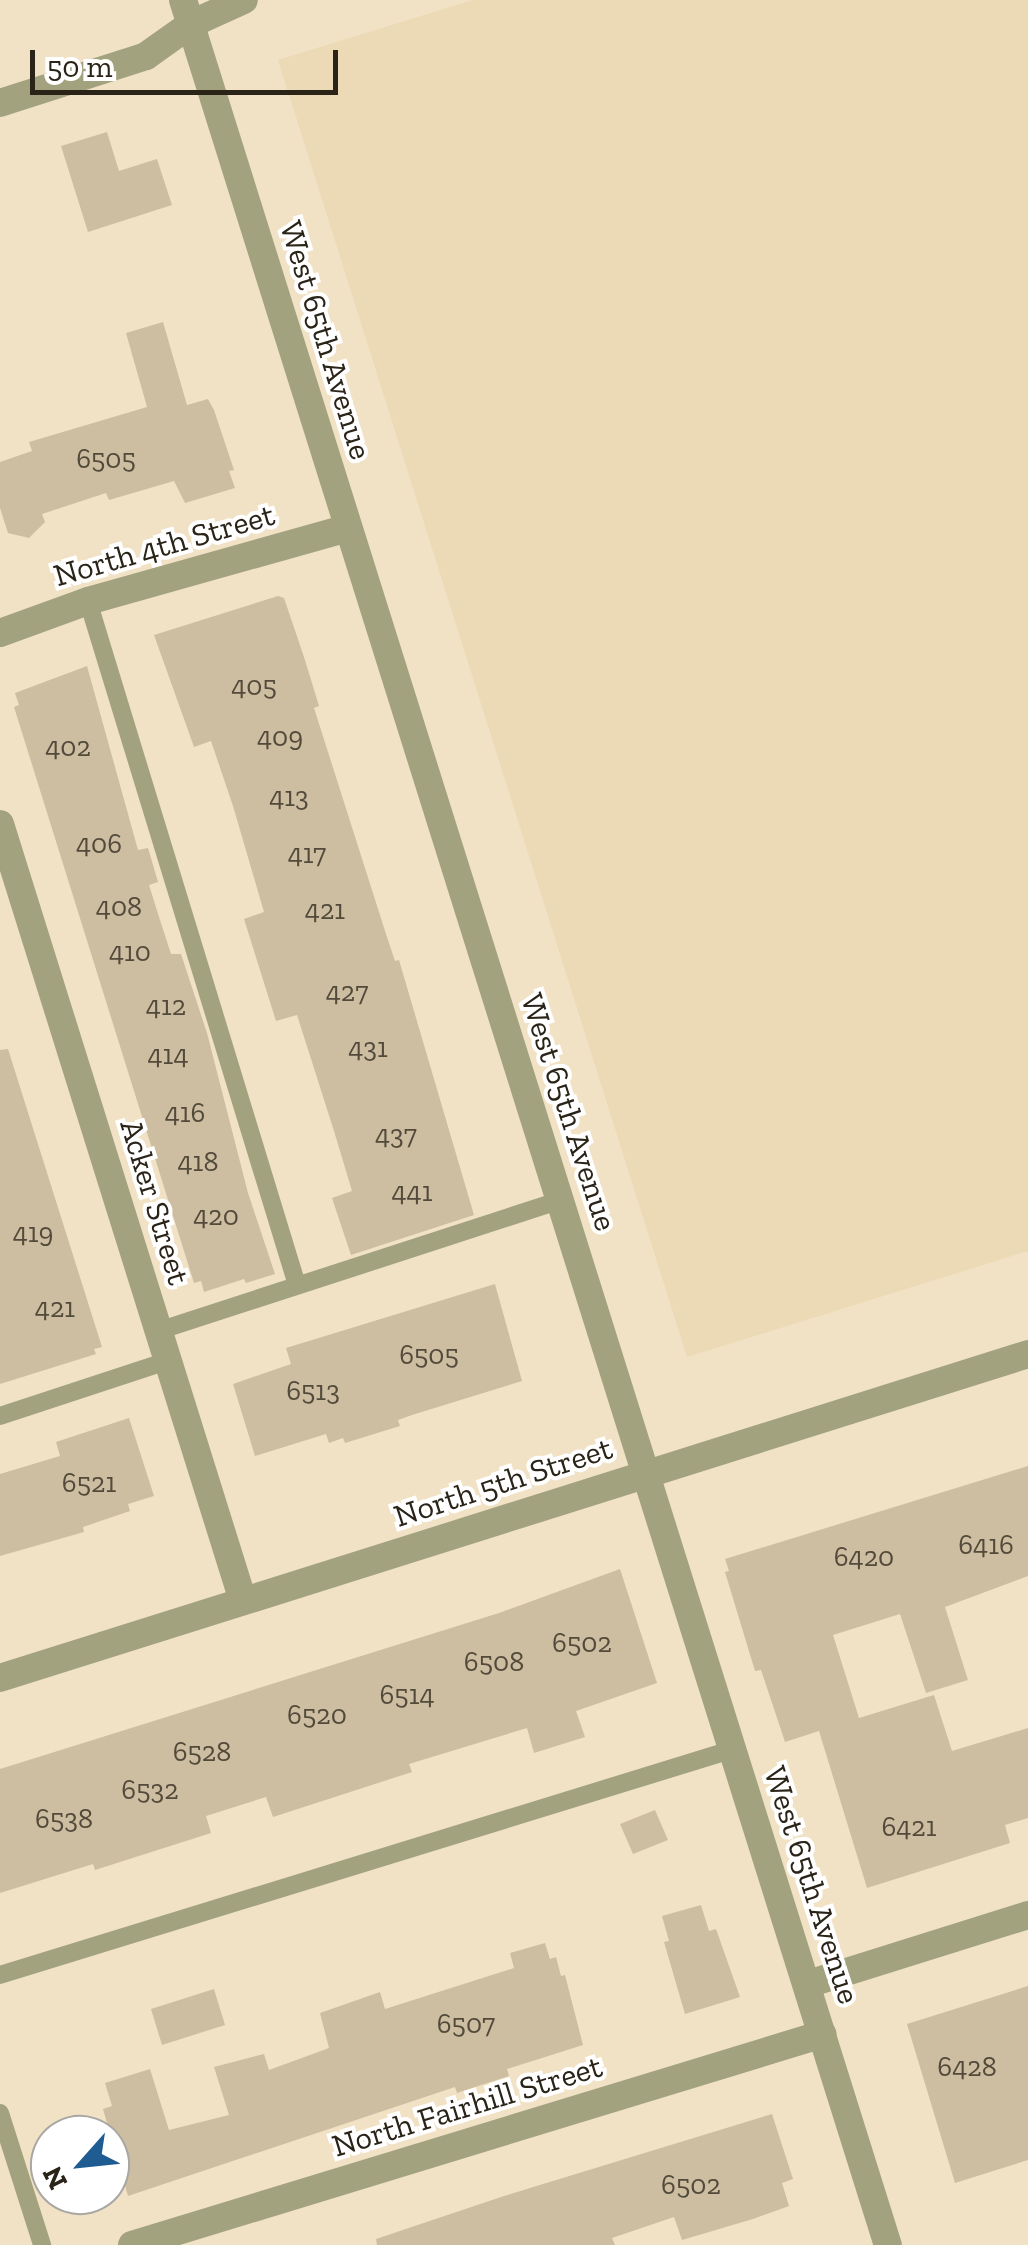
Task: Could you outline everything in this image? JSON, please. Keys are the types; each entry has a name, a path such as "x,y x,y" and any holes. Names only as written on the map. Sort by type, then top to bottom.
{"street":[{"path":"0,102 146,56 187,12 244,0"},
{"name":"West 65th Avenue","path":"187,12 888,2245"},
{"name":"North 4th Street","path":"0,632 88,601 348,528"},
{"name":"Acker Street","path":"0,824 243,1602"},
{"name":"North 5th Street","path":"0,1678 1028,1354"},
{"path":"808,1984 1028,1915"},
{"name":"North Fairhill Street","path":"132,2245 824,2034"}],"lane":[{"path":"88,601 297,1285"},
{"path":"158,1331 560,1200"},
{"path":"0,1416 167,1361"},
{"path":"0,1975 731,1750"},
{"path":"0,2113 42,2245"}],"shaded area":[{"path":"473,0 1028,0 1028,1251 687,1357 278,60"}],"building":[{"path":"107,132 119,171 157,159 172,205 88,232 61,146"},
{"path":"163,322 187,405 208,399 214,410 234,470 229,471 235,488 185,503 174,481 109,500 106,493 42,514 45,522 29,538 8,533 0,508 0,462 32,451 29,442 147,407 126,333"},
{"path":"278,596 284,598 304,657 319,706 314,708 395,961 399,960 474,1215 351,1255 332,1198 352,1191 334,1131 297,1015 276,1021 244,919 264,912 233,806 211,741 194,747 154,635"},
{"path":"87,666 138,850 148,848 158,882 149,885 171,954 181,954 207,1033 248,1193 275,1274 246,1283 244,1279 204,1292 201,1281 194,1283 14,707 19,705 15,693"},
{"path":"8,1049 102,1347 94,1349 96,1354 0,1384 0,1050"},
{"path":"495,1284 522,1381 412,1415 398,1420 400,1426 345,1443 343,1438 329,1443 326,1434 255,1456 233,1384 291,1364 286,1348"},
{"path":"129,1418 154,1496 128,1504 130,1511 83,1527 84,1532 0,1556 0,1474 60,1456 56,1442"},
{"path":"1028,1466 1028,1576 945,1607 968,1680 926,1693 900,1614 833,1635 859,1718 934,1695 952,1751 1028,1728 1028,1818 1005,1825 1010,1843 867,1888 819,1731 785,1742 761,1670 755,1671 725,1572 729,1571 725,1559"},
{"path":"620,1569 657,1683 576,1711 585,1737 534,1753 527,1728 409,1764 412,1772 273,1817 266,1797 206,1816 211,1833 95,1870 93,1864 0,1893 0,1769 499,1613"},
{"path":"655,1810 668,1840 633,1854 620,1824"},
{"path":"701,1905 709,1931 716,1929 740,1997 685,2014 664,1942 669,1941 662,1916"},
{"path":"545,1943 550,1959 556,1957 561,1976 565,1975 583,2045 507,2069 509,2076 457,2093 455,2087 130,2195 130,2115 105,2115 103,2109 112,2106 105,2083 150,2069 169,2130 229,2115 214,2067 264,2054 269,2070 329,2048 320,2013 380,1992 385,2009 514,1968 510,1953"},
{"path":"1028,1986 1028,2160 955,2183 907,2024"},
{"path":"214,1989 225,2025 162,2045 151,2009"},
{"path":"772,2114 793,2179 782,2183 789,2206 753,2219 682,2240 674,2217 612,2238 615,2245 377,2245 376,2239 504,2196"}]}
